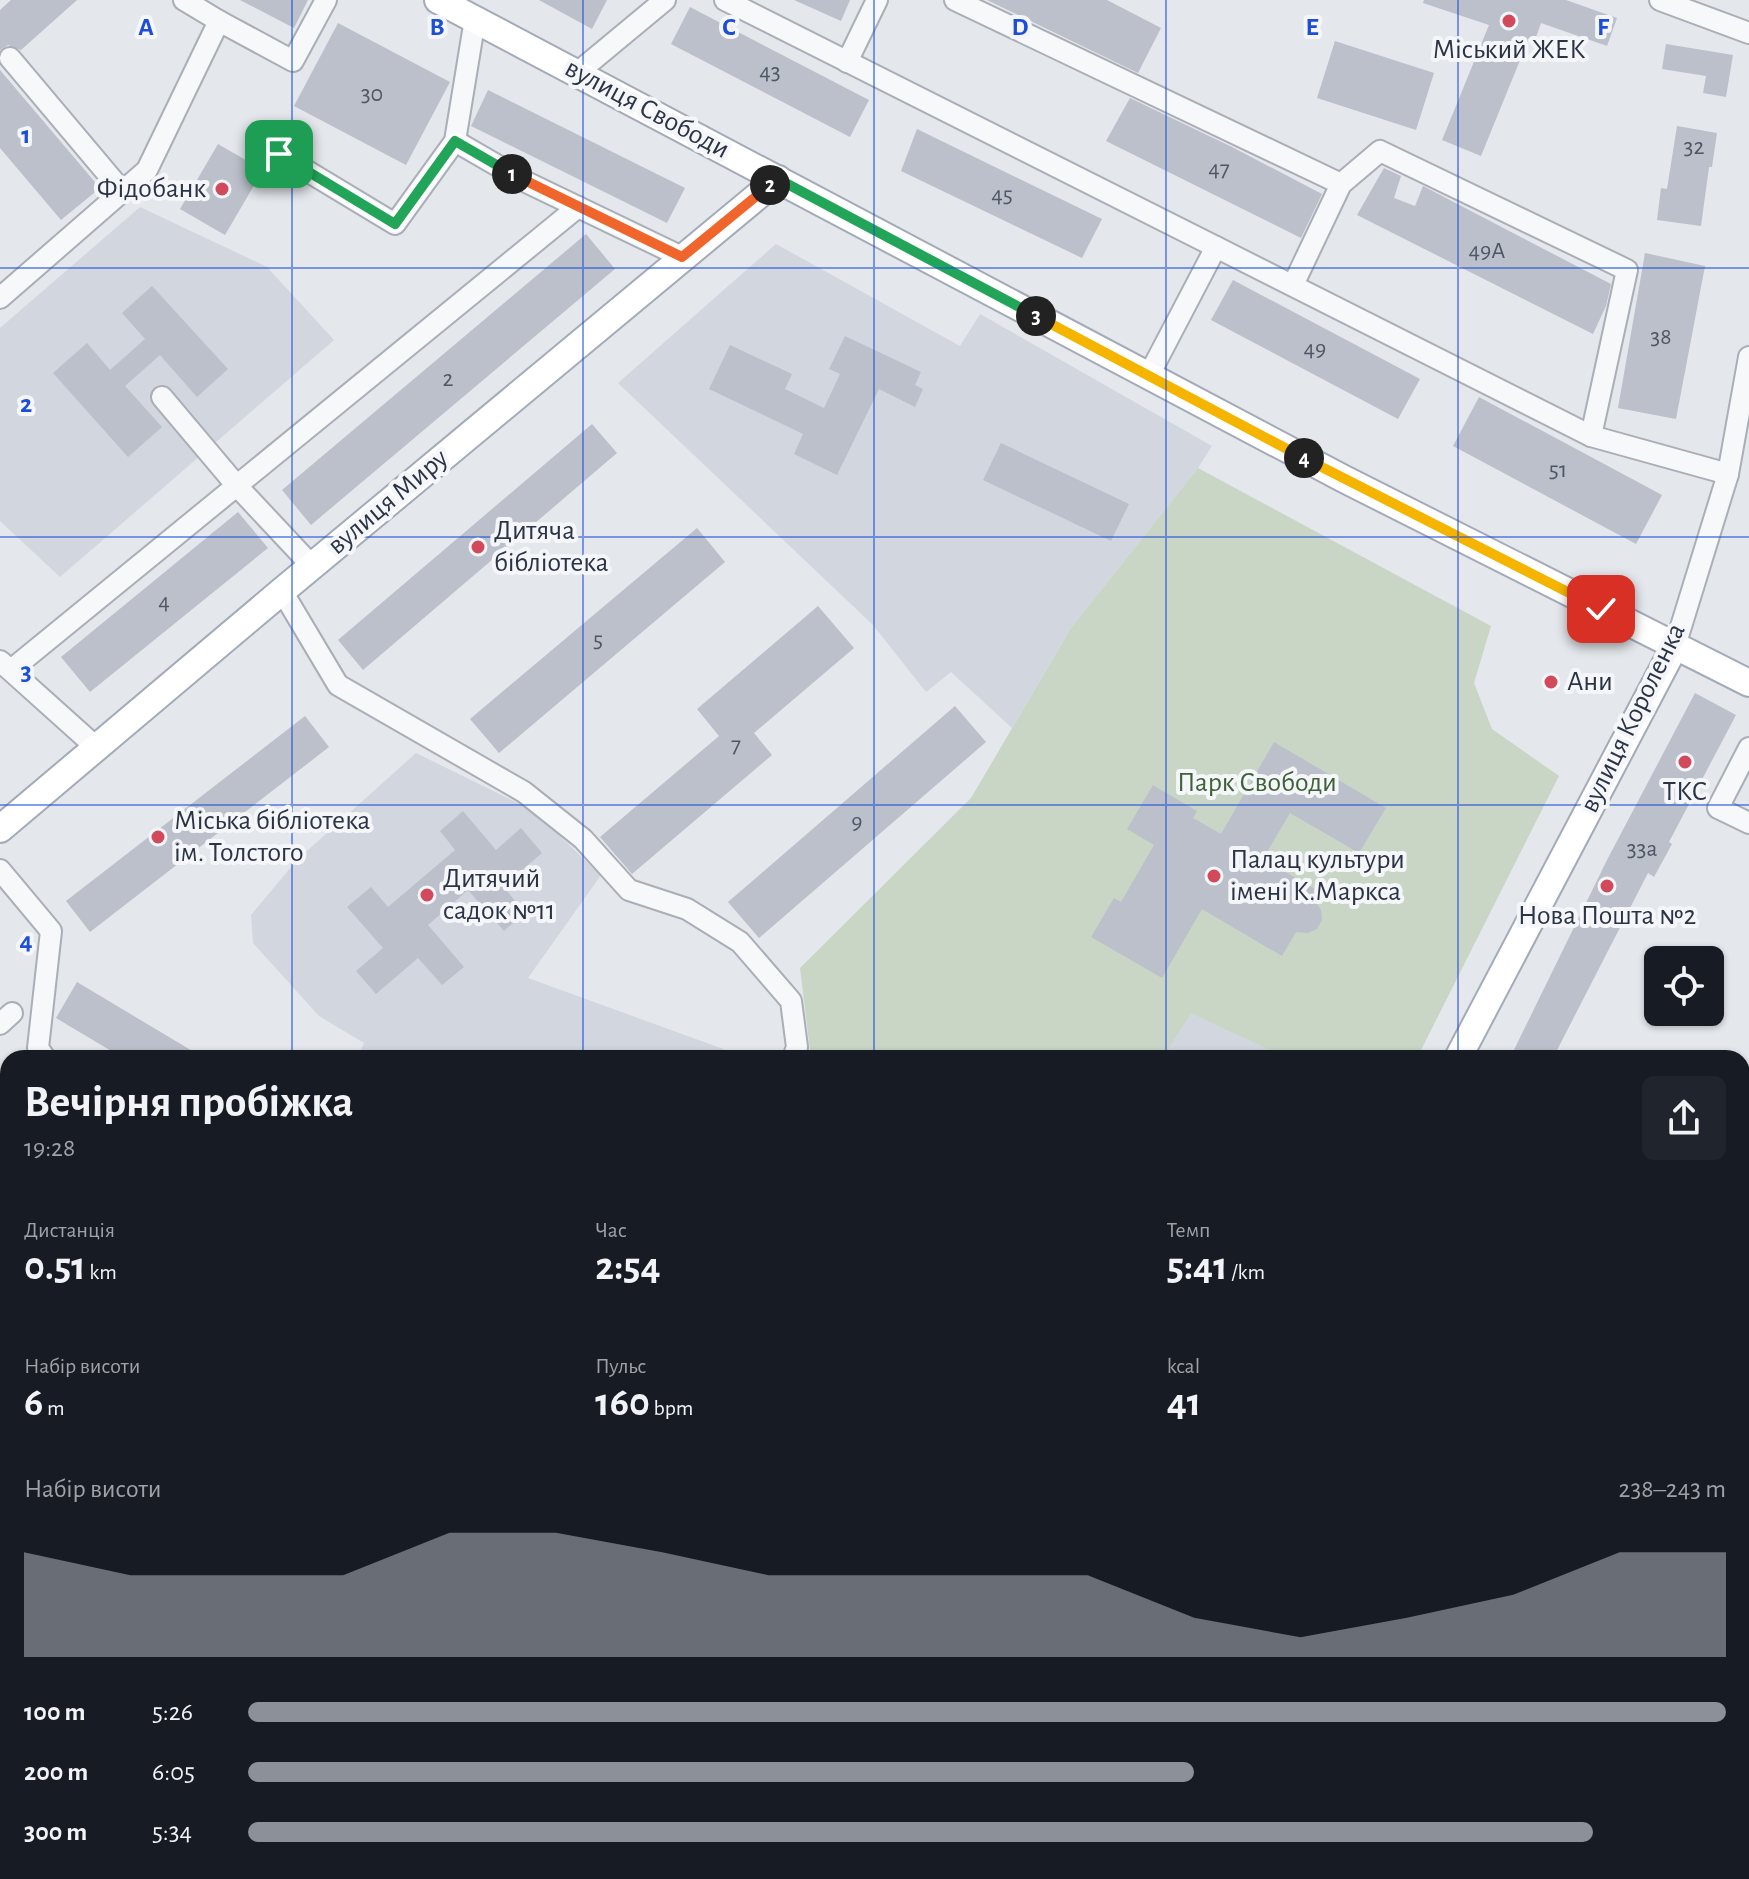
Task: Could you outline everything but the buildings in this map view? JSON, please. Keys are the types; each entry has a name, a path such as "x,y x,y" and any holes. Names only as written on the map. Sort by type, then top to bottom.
{"main road":[{"name":"вулиця Свободи","path":"438,0 1344,479 1749,683"},
{"name":"вулиця Миру","path":"0,829 778,179"},
{"name":"вулиця Короленка","path":"1462,1050 1675,646"}],"street":[{"path":"184,0 293,61 326,0"},
{"path":"725,0 1591,436 1728,474"},
{"path":"847,62 877,0"},
{"path":"955,0 1341,184"},
{"path":"1660,0 1749,33"},
{"path":"577,73 653,3"},
{"path":"279,154 395,224 455,141 475,19"},
{"path":"0,298 147,170 219,21"},
{"path":"10,58 122,191"},
{"path":"455,141 524,181 682,257"},
{"path":"1293,285 1341,184 1380,151 1627,270 1591,436"},
{"path":"97,748 5,666 237,486 578,207"},
{"path":"1149,375 1216,247"},
{"name":"вулиця Короленка","path":"1675,646 1728,474 1749,357"},
{"path":"162,397 237,486 312,566"},
{"path":"282,591 338,685 524,792 583,839 629,890 687,909 740,942 791,1001 796,1050"},
{"path":"1749,748 1718,808 1749,823"},
{"path":"0,870 51,931 39,1050"}],"shaded area":[{"path":"140,207 267,267 334,340 60,577 0,521 0,328"},
{"path":"776,244 960,346 980,314 1212,446 1198,468 1071,628 1012,728 951,672 926,692 873,625 618,383"},
{"name":"Дитячий садок №11","path":"416,753 532,810 601,875 528,978 726,1050 361,1050 364,1043 319,1016 253,943 251,915 297,860"},
{"path":"1191,1012 1269,1050 1168,1050"}],"green space":[{"name":"Парк Свободи","path":"1198,468 1491,626 1474,683 1492,729 1559,776 1421,1050 1269,1050 1191,1013 1168,1050 810,1050 800,968 971,798 1071,628"}],"place":[{"name":"Міський ЖЕК","path":"1509,21"},
{"name":"Фідобанк","path":"222,189"},
{"name":"Дитяча бібліотека","path":"478,547"},
{"name":"Ани","path":"1551,682"},
{"name":"ТКС","path":"1685,762"},
{"name":"Міська бібліотека ім. Толстого","path":"158,837"},
{"name":"Палац культури імені К.Маркса","path":"1214,876"},
{"name":"Нова Пошта №2","path":"1607,886"},
{"name":"Дитячий садок №11","path":"427,895"}],"route":[{"path":"279,154 395,224 455,141 524,181 682,257 778,179 1344,479 1601,609"}]}
